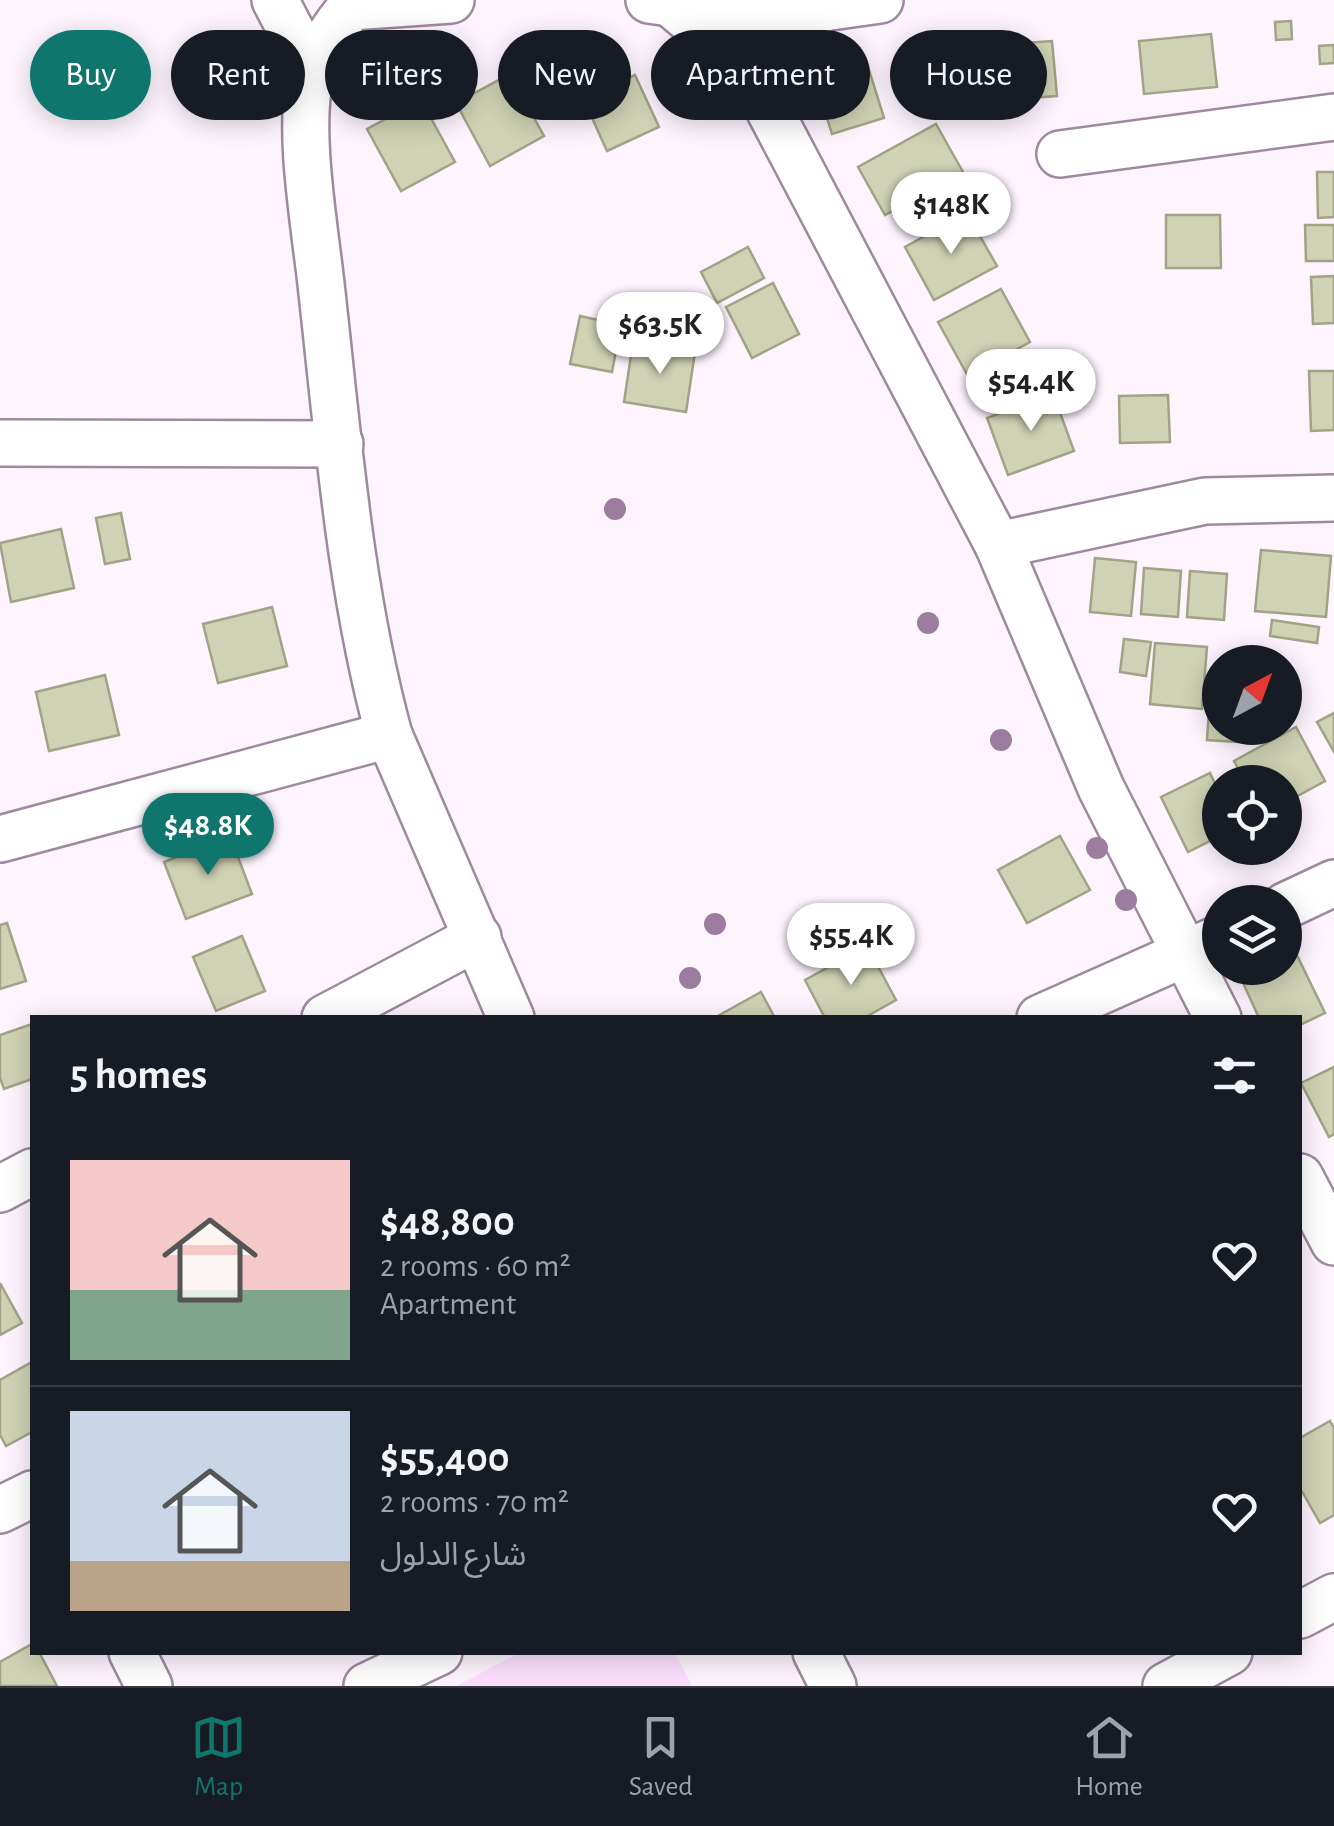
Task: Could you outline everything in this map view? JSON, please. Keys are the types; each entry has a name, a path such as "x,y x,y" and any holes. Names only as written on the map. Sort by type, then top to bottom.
{"street":[{"path":"275,0 312,71"},
{"path":"450,0 335,4 338,24 312,71 306,116 352,548 378,694 389,735 510,1015"},
{"path":"679,3 746,14 880,0"},
{"path":"679,3 707,30"},
{"path":"800,30 820,9"},
{"path":"1060,154 1334,116"},
{"path":"775,120 998,545 1101,788 1202,944"},
{"path":"0,443 340,444"},
{"path":"998,545 1205,502 1334,498"},
{"path":"0,840 389,735"},
{"path":"1302,898 1334,883"},
{"path":"331,1015 478,937"},
{"path":"1047,1015 1202,946"},
{"path":"1211,985 1217,1015"},
{"path":"0,1189 30,1173"},
{"path":"1302,1182 1324,1240"},
{"path":"0,1510 30,1495"},
{"path":"1302,1614 1334,1597"},
{"path":"133,1655 148,1686"},
{"path":"367,1686 433,1655"},
{"path":"817,1655 832,1686"},
{"path":"1166,1686 1223,1655"}],"shaded area":[{"path":"515,1655 676,1655 692,1686 456,1686"}],"building":[{"path":"1291,21 1292,39 1276,40 1275,22"},
{"path":"1211,34 1217,87 1144,94 1139,41"},
{"path":"1047,41 1052,41 1057,96 1047,97"},
{"path":"1334,45 1334,63 1320,64 1319,46"},
{"path":"870,73 884,118 832,134 828,120 870,120"},
{"path":"635,75 651,110 651,120 656,120 659,127 607,151 593,120 631,120 631,77"},
{"path":"498,80 498,120 535,120 544,136 490,166 465,120 478,120 478,91"},
{"path":"384,120 432,120 455,162 401,191 367,129"},
{"path":"936,124 963,172 885,215 858,167"},
{"path":"1317,172 1334,172 1334,217 1318,218"},
{"path":"967,213 997,266 934,300 905,247"},
{"path":"1166,215 1220,215 1221,268 1166,268"},
{"path":"1305,225 1334,225 1334,261 1306,261"},
{"path":"748,247 764,278 717,303 701,272"},
{"path":"1334,276 1334,323 1313,324 1311,277"},
{"path":"773,283 799,334 752,358 726,307"},
{"path":"1001,289 1030,342 968,376 938,322"},
{"path":"636,303 691,311 687,337 632,329"},
{"path":"580,316 621,325 612,372 570,364"},
{"path":"633,342 695,352 686,412 624,402"},
{"path":"1309,371 1334,371 1334,430 1311,431"},
{"path":"1053,393 1074,451 1008,475 987,418"},
{"path":"1168,395 1170,442 1120,443 1119,396"},
{"path":"121,513 130,559 105,564 96,518"},
{"path":"61,529 74,588 11,602 0,543"},
{"path":"1261,550 1331,556 1326,617 1255,611"},
{"path":"1095,558 1136,562 1131,616 1090,612"},
{"path":"1144,568 1181,571 1178,617 1141,614"},
{"path":"1190,571 1227,574 1224,620 1187,617"},
{"path":"272,607 287,666 218,683 203,624"},
{"path":"1272,620 1319,627 1317,643 1270,636"},
{"path":"1124,639 1151,642 1146,676 1120,672"},
{"path":"1155,643 1202,647 1202,709 1150,704"},
{"path":"105,675 119,735 49,751 36,692"},
{"path":"1334,713 1334,752 1317,722"},
{"path":"1302,738 1325,781 1302,794 1302,765 1236,765 1234,761 1263,745 1302,745"},
{"path":"1202,777 1202,845 1188,852 1161,797"},
{"path":"230,836 252,894 186,919 164,862"},
{"path":"1060,836 1090,890 1027,923 998,870"},
{"path":"7,923 26,981 0,989 0,925"},
{"path":"242,936 265,991 216,1011 193,957"},
{"path":"867,946 896,1000 869,1015 823,1015 805,980"},
{"path":"1302,966 1325,1013 1302,1024 1302,1015 1258,1015 1244,985 1302,985"},
{"path":"761,992 773,1015 719,1015"},
{"path":"30,1025 30,1080 4,1089 0,1078 0,1035"},
{"path":"1334,1067 1334,1134 1329,1137 1302,1085"},
{"path":"0,1283 22,1323 0,1335"},
{"path":"30,1363 30,1433 6,1446 0,1435 0,1380"},
{"path":"1330,1421 1334,1428 1334,1515 1320,1523 1302,1492 1302,1437"},
{"path":"30,1645 30,1655 41,1655 57,1686 0,1686 0,1662"}]}
